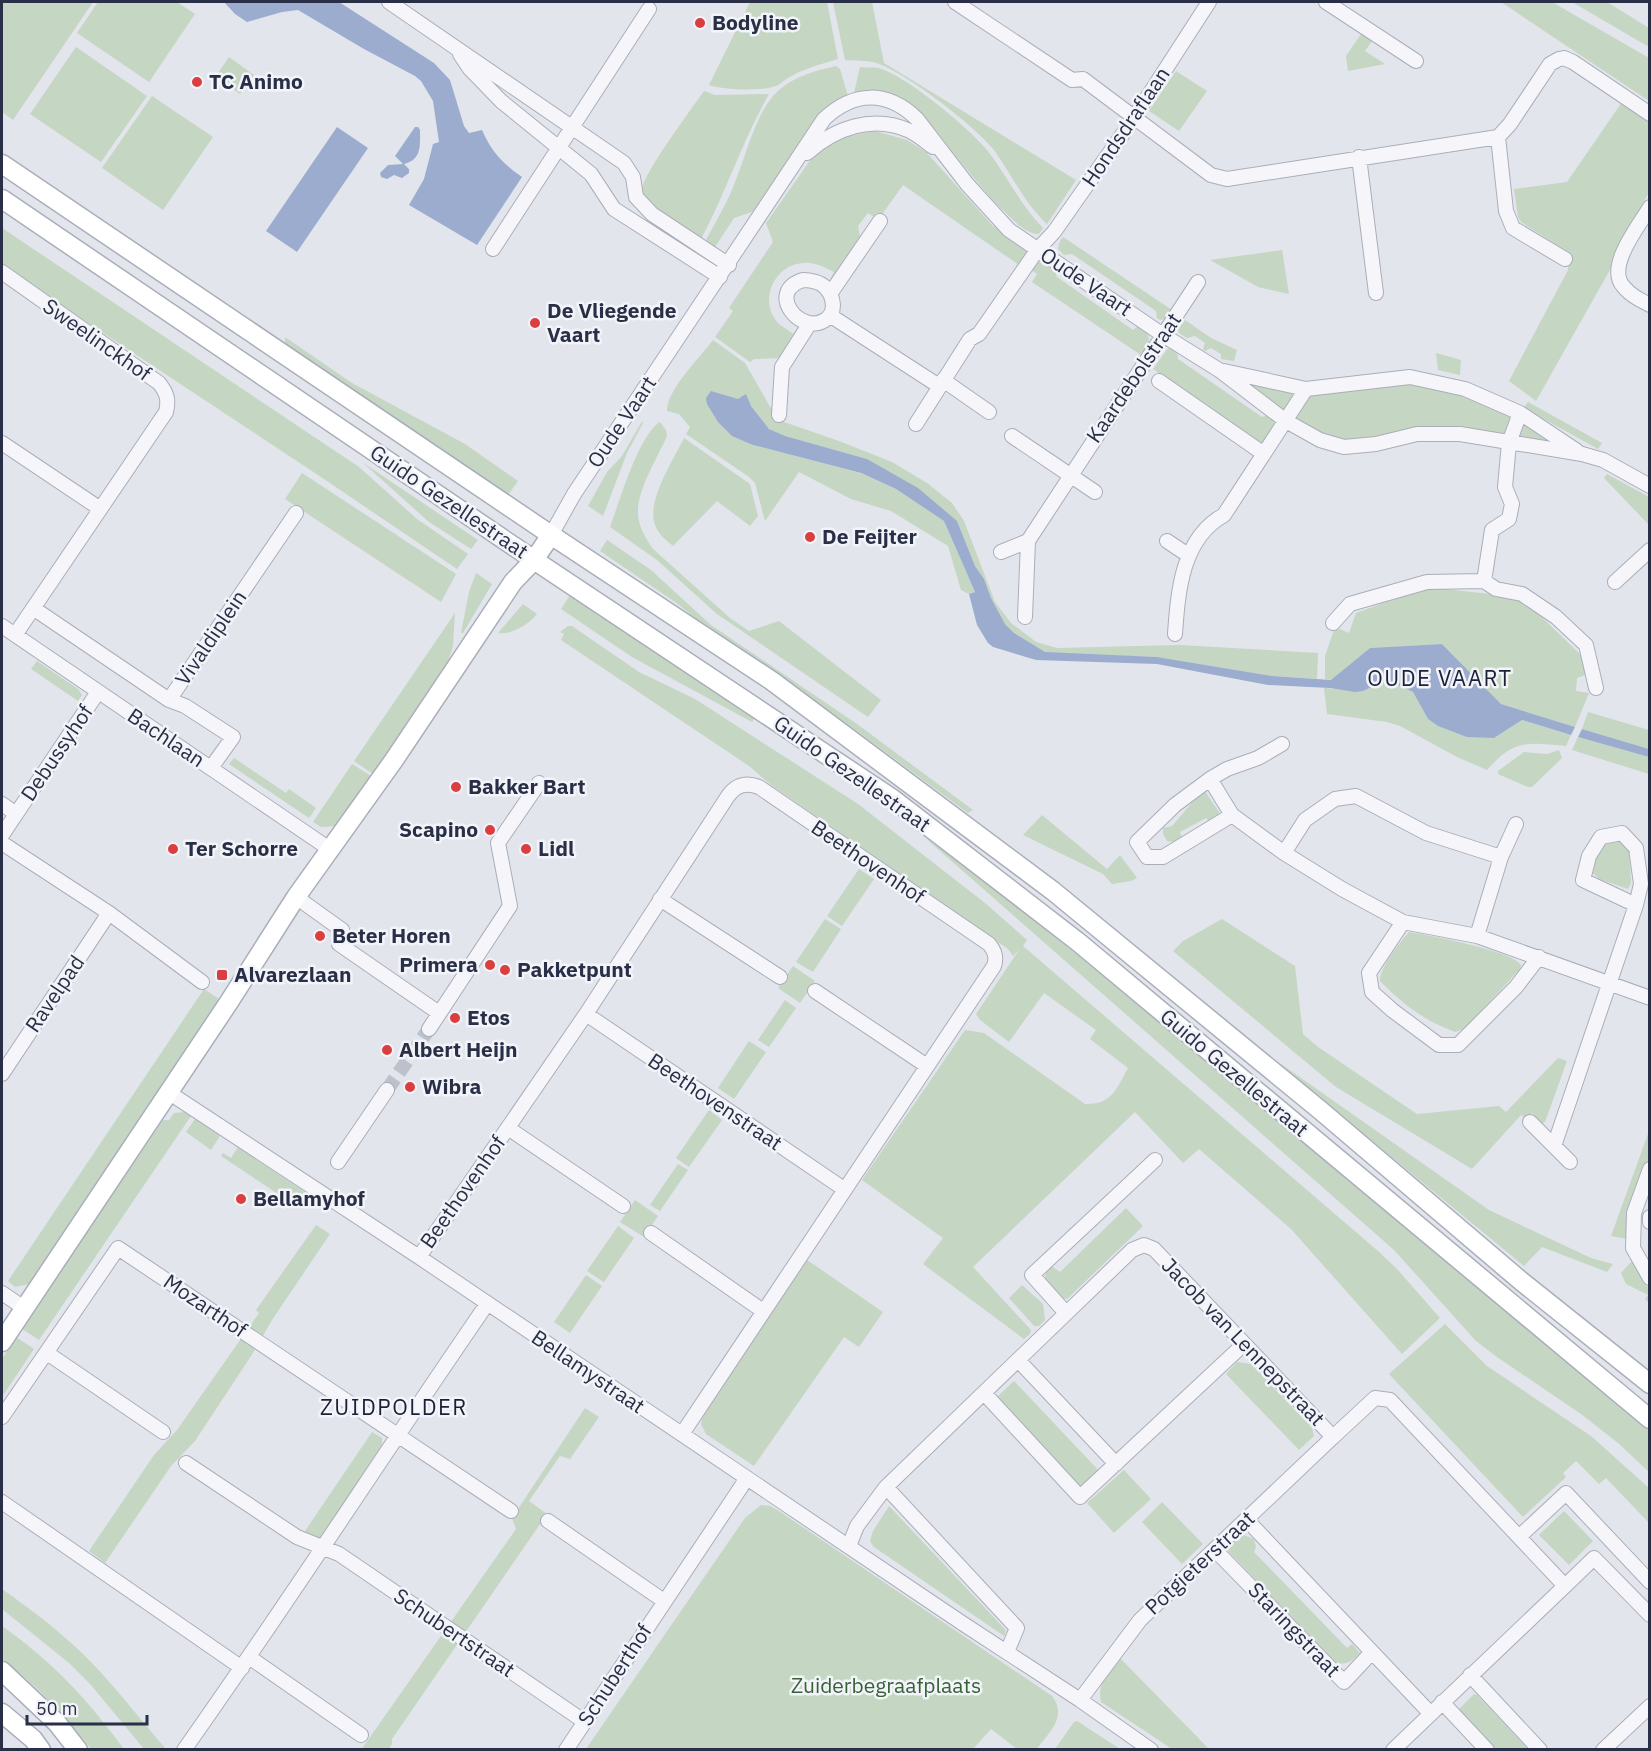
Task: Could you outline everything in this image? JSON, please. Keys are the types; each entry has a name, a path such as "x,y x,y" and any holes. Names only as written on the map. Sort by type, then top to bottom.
{"main road":[{"name":"Guido Gezellestraat","path":"2,164 550,535 772,681 1053,891 1320,1110 1521,1281 1650,1384"},
{"name":"Guido Gezellestraat","path":"2,199 534,560 893,799 1068,934 1650,1419"},
{"path":"2,1342 296,897 331,850 513,582 534,560 550,535"},
{"path":"2,1671 57,1723 78,1749"},
{"path":"2,1713 33,1739 41,1749"}],"street":[{"path":"389,2 624,163 633,177 636,197 652,214 729,265"},
{"path":"955,2 1072,80 1083,79 1211,175 1227,179 1498,137 1510,124 1546,69 1559,59 1573,62 1650,114"},
{"name":"Hondsdraflaan","path":"916,424 970,339 979,334 1134,118 1209,2"},
{"path":"1326,2 1416,61"},
{"path":"493,249 571,126 650,9"},
{"path":"456,47 470,69 501,101 591,174 614,209 720,277"},
{"name":"Oude Vaart","path":"550,535 574,494 729,265 824,119 843,104 864,98 897,103 908,110 987,207 1009,230 1163,335 1219,370 1286,420 1320,440 1344,447 1376,444 1417,434 1460,434 1581,454 1603,460 1650,486"},
{"name":"Oude Vaart","path":"797,161 834,133 859,125 874,124 894,126 912,132 942,153"},
{"path":"1498,137 1506,211 1513,228 1565,259"},
{"path":"1359,157 1376,293"},
{"path":"1650,207 1620,258 1617,272 1621,285 1650,305"},
{"path":"830,294 880,221"},
{"name":"Sweelinckhof","path":"2,273 159,383 166,392 168,403 166,412 15,635"},
{"path":"803,280 825,287 833,299 831,315 825,321 810,323 802,321 791,312 787,304 786,295 789,288 795,282 803,280"},
{"name":"Kaardebolstraat","path":"1024,617 1028,541 1198,282"},
{"path":"831,315 989,412"},
{"path":"779,415 782,367 810,323"},
{"name":"Oude Vaart","path":"1219,370 1306,389 1410,377 1465,389 1520,413 1581,454"},
{"path":"1159,381 1264,454"},
{"path":"1175,634 1178,593 1188,555 1211,522 1224,515 1306,389"},
{"path":"1484,582 1492,530 1509,519 1512,504 1505,487 1509,443 1520,413"},
{"path":"1012,436 1095,492"},
{"path":"2,443 99,508"},
{"name":"Vivaldiplein","path":"211,768 233,737 185,706 169,700 296,513"},
{"path":"1001,552 1028,541"},
{"path":"1167,541 1188,555"},
{"path":"1616,582 1650,550"},
{"path":"1332,623 1350,604 1427,582 1484,582 1496,589 1522,594 1556,617 1586,645 1596,688"},
{"name":"Bachlaan","path":"33,608 169,700"},
{"name":"Bachlaan","path":"2,626 331,850"},
{"name":"Debussyhof","path":"2,835 98,692"},
{"path":"1232,815 1163,856 1147,857 1137,842 1175,805 1210,779 1227,769 1258,758 1282,744"},
{"path":"1210,779 1232,815 1284,853 1341,889 1404,922 1477,936 1650,998"},
{"path":"429,1029 510,906 498,843 539,783"},
{"name":"Beethovenhof","path":"419,1257 586,1014 732,790 745,784 759,787 993,949 994,966 682,1434"},
{"path":"1284,853 1305,820 1335,799 1356,796 1426,833 1501,857"},
{"name":"Debussyhof","path":"2,804 15,813"},
{"path":"1477,936 1501,857 1516,824"},
{"path":"1554,1146 1610,983 1636,904 1641,884 1636,848 1622,833 1601,837 1589,856 1583,880 1636,904"},
{"path":"2,843 109,913 202,982"},
{"path":"296,897 342,930 339,944 439,1013"},
{"path":"660,899 780,977"},
{"name":"Ravelpad","path":"2,1074 109,913"},
{"path":"1404,922 1369,973 1372,992 1392,1010 1440,1045 1458,1045 1516,987 1539,957"},
{"path":"815,991 927,1066"},
{"name":"Beethovenstraat","path":"586,1014 844,1189"},
{"path":"338,1162 387,1090"},
{"name":"Bellamystraat","path":"168,1092 419,1257 1151,1749"},
{"path":"1530,1122 1570,1162"},
{"name":"Beethovenhof","path":"508,1128 623,1206"},
{"path":"849,1546 857,1526 886,1487 1066,1313 1032,1275 1155,1160"},
{"path":"1650,1169 1634,1214 1633,1248 1650,1278"},
{"path":"1650,1217 1650,1222"},
{"path":"651,1233 763,1311"},
{"name":"Jacob van Lennepstraat","path":"1066,1313 1132,1250 1144,1245 1154,1249 1333,1437 1375,1398 1390,1400 1565,1586"},
{"name":"Mozarthof","path":"2,1417 118,1248 397,1435"},
{"path":"2,1293 24,1308"},
{"path":"184,1749 246,1662 487,1304"},
{"path":"984,1393 1080,1497 1244,1344"},
{"path":"47,1353 163,1432"},
{"path":"1018,1360 1116,1464"},
{"path":"397,1435 511,1511"},
{"name":"Potgieterstraat","path":"1080,1700 1140,1620 1333,1437"},
{"path":"186,1463 297,1537 322,1548"},
{"name":"Schuberthof","path":"566,1749 747,1478"},
{"path":"886,1487 1017,1628 1007,1652"},
{"path":"1520,1536 1566,1493 1650,1582"},
{"path":"2,1502 361,1735"},
{"name":"Staringstraat","path":"1246,1519 1430,1713"},
{"name":"Schuberthof","path":"548,1521 664,1601"},
{"name":"Schubertstraat","path":"322,1548 339,1554 585,1722"},
{"name":"Staringstraat","path":"1215,1550 1344,1682 1372,1652"},
{"path":"1393,1749 1594,1558 1650,1615"},
{"path":"1470,1675 1540,1749"},
{"path":"1442,1702 1487,1749"},
{"path":"1603,1749 1650,1706"}],"green space":[{"path":"2,2 93,2 13,120 2,112"},
{"path":"98,2 177,2 195,14 149,82 77,33"},
{"path":"750,2 827,2 838,59 814,66 778,85 764,89 744,90 709,85"},
{"path":"833,2 872,2 884,63 1076,180 1047,224 1025,198 994,150 955,113 886,67 870,61 845,60"},
{"path":"1501,2 1552,2 1649,58 1649,101"},
{"path":"1572,2 1607,2 1649,28 1649,47"},
{"path":"1361,34 1372,41 1365,51 1385,64 1348,71 1346,56"},
{"path":"76,47 147,96 101,162 30,114"},
{"path":"229,57 254,75 240,94 216,76"},
{"path":"836,66 840,69 848,96 819,115 752,212 734,218 713,250 704,244 728,198 756,125 767,104 774,95 795,79"},
{"path":"860,67 878,68 904,81 936,103 978,140 1027,210 1043,228 1039,234 1020,226 999,206 931,124 914,108 890,94 854,93"},
{"path":"1176,71 1207,91 1179,131 1149,111"},
{"path":"704,91 715,95 769,94 750,130 700,241 649,204 642,190 650,170"},
{"path":"152,96 213,137 163,210 102,168"},
{"path":"1622,102 1649,120 1649,192 1611,268 1536,401 1509,381 1568,270 1571,254 1521,222 1518,217 1514,189 1567,182"},
{"path":"875,131 907,140 926,152 992,225 1027,252 1019,265 903,185 878,220 868,213 858,226 861,241 833,283 828,283 834,272 811,263 793,265 777,277 769,295 772,314 778,323 793,334 802,321 803,325 782,358 754,359 750,362 715,337 733,311 729,308 773,242 766,223 816,152 838,138"},
{"path":"2,228 359,467 417,519 468,554 457,569 2,266"},
{"path":"1063,237 1172,310 1166,319 1157,318 1156,311 1072,254 1064,255 1058,249"},
{"path":"1282,250 1289,294 1258,287 1210,260"},
{"path":"1042,260 1054,268 1057,277 1133,330 1139,325 1148,333 1149,342 1141,355 1032,282 1037,274 1030,269 1037,261"},
{"path":"1185,320 1211,338 1237,350 1234,361 1221,359 1221,354 1211,348 1205,351 1203,349 1205,343 1195,336 1187,338 1179,333 1178,329"},
{"path":"285,337 352,383 465,444 518,481 508,495 285,345"},
{"path":"713,340 745,363 769,405 784,422 892,462 927,483 952,503 964,521 995,602 1011,623 1036,642 1057,648 1180,645 1318,653 1317,679 1272,676 1157,657 1045,653 1014,633 1005,624 984,579 975,566 957,521 867,459 784,436 769,429 751,406 738,399 714,392 753,445 860,473 896,489 944,521 975,592 969,594 961,590 948,546 891,511 851,499 799,472 765,521 755,483 686,434 690,427 679,414 667,411 672,393"},
{"path":"1168,348 1177,351 1178,359 1262,417 1271,414 1274,426 1263,445 1153,369"},
{"path":"1436,353 1461,360 1460,375 1438,370"},
{"path":"1219,370 1306,389 1410,377 1465,389 1582,454 1460,434 1376,444 1320,440"},
{"path":"1528,402 1602,443 1598,449 1524,408"},
{"path":"644,421 627,453 603,516 588,506 607,472 622,456"},
{"path":"660,422 667,436 641,493 638,511 640,526 653,549 730,618 749,631 779,621 881,700 868,717 717,614 657,560 610,527 637,454 652,429"},
{"path":"684,438 750,484 758,516 750,526 717,501 673,546 660,534 653,515 654,504 662,480"},
{"path":"362,462 478,540 471,549 429,522"},
{"path":"302,473 456,574 441,602 285,499"},
{"path":"1607,474 1649,497 1649,525 1604,478"},
{"path":"607,540 651,570 711,625 857,724 973,810 968,813 854,729 709,630 678,604 600,551"},
{"path":"476,573 492,584 461,633 469,592"},
{"path":"1427,587 1490,594 1525,601 1582,656 1587,674 1577,678 1576,691 1589,693 1575,727 1501,704 1442,644 1370,648 1332,680 1325,679 1325,656 1335,627 1349,633 1356,613"},
{"path":"570,595 755,717 752,722 632,657 561,609"},
{"path":"523,604 537,614 520,628 498,633"},
{"path":"455,613 453,646 448,662 373,774 354,761"},
{"path":"572,626 639,672 695,699 858,804 985,903 1027,940 1023,946 1378,1251 1440,1318 1402,1354 1291,1229 1199,1149 1183,1163 1135,1112 973,1267 1031,1330 1024,1339 923,1264 943,1238 862,1180 965,1030 984,1033 1085,1104 1102,1102 1108,1098 1117,1088 1128,1068 1090,1039 1096,1030 1044,993 1009,1042 980,1020 976,1014 1019,950 1013,956 1008,949 771,785 749,766 561,640 564,634 560,632"},
{"path":"37,661 78,689 82,695 78,701 31,669"},
{"path":"1383,682 1413,692 1428,719 1438,726 1494,738 1522,720 1571,735 1566,746 1532,744 1514,748 1506,752 1487,770 1457,757 1400,726 1387,722 1327,714 1324,688 1363,691"},
{"path":"1588,712 1649,730 1649,749 1582,729"},
{"path":"1578,737 1649,757 1649,774 1572,750"},
{"path":"1559,750 1562,758 1532,787 1498,774 1498,771 1524,752 1547,754"},
{"path":"234,758 286,793 289,789 316,808 309,818 229,764"},
{"path":"352,764 371,776 337,826 321,827 313,822"},
{"path":"1204,790 1219,812 1217,818 1210,822 1206,818 1180,832 1182,838 1174,842 1167,841 1163,828 1172,826 1196,798 1196,791"},
{"path":"1042,815 1107,869 1120,855 1137,878 1112,884 1103,874 1023,835"},
{"path":"923,836 1009,898 1649,1430 1649,1472 1618,1443 1581,1414 1476,1341 1394,1250"},
{"path":"1620,841 1629,850 1631,883 1628,889 1599,879 1593,873 1595,859 1605,842"},
{"path":"859,869 874,879 842,926 827,916"},
{"path":"825,919 841,929 813,972 796,962"},
{"path":"1222,919 1295,966 1303,1034 1318,1047 1417,1114 1499,1106 1506,1112 1558,1058 1567,1061 1545,1122 1542,1124 1532,1113 1526,1119 1521,1115 1472,1169 1336,1087 1173,951 1183,941"},
{"path":"1409,932 1469,944 1503,954 1521,965 1520,969 1464,1029 1455,1032 1414,1011 1380,981 1386,963"},
{"path":"793,966 815,981 800,1003 778,988"},
{"path":"204,989 219,999 217,1005 29,1284 15,1287 8,1281"},
{"path":"785,1000 796,1008 769,1047 758,1040"},
{"path":"749,1041 766,1052 734,1099 718,1088"},
{"path":"1264,1052 1489,1210 1591,1258 1613,1264 1607,1272 1542,1247 1524,1266"},
{"path":"709,1110 722,1120 689,1167 676,1158"},
{"path":"186,1112 191,1116 39,1340 22,1329 163,1120 169,1120 174,1113"},
{"path":"195,1119 220,1136 211,1150 186,1132"},
{"path":"1649,1131 1649,1165 1627,1239 1611,1236"},
{"path":"238,1147 305,1192 296,1206 221,1156 223,1153 231,1158"},
{"path":"678,1164 688,1170 660,1211 650,1205"},
{"path":"635,1200 658,1216 644,1237 620,1222"},
{"path":"1126,1208 1143,1226 1067,1299 1059,1298 1045,1280 1046,1268 1050,1265 1060,1272"},
{"path":"316,1225 330,1234 195,1441 171,1466 105,1563 89,1551 154,1455 177,1430 259,1313 256,1310"},
{"path":"618,1226 634,1238 604,1282 587,1271"},
{"path":"807,1260 883,1312 859,1347 844,1337 754,1466 706,1434 701,1424 703,1414"},
{"path":"1633,1260 1649,1289 1649,1303 1645,1299 1648,1295 1626,1284 1621,1273"},
{"path":"586,1275 602,1286 570,1333 554,1322"},
{"path":"1022,1285 1043,1304 1045,1320 1039,1326 1034,1326 1009,1298"},
{"path":"1445,1324 1487,1366 1591,1436 1649,1488 1649,1523 1606,1478 1599,1484 1576,1461 1563,1473 1566,1477 1523,1517 1389,1374"},
{"path":"16,1337 34,1349 2,1397 2,1359"},
{"path":"1237,1362 1251,1364 1312,1428 1314,1436 1299,1450 1226,1374"},
{"path":"1014,1381 1101,1473 1083,1490 996,1398"},
{"path":"585,1408 599,1417 570,1459 560,1456 529,1501 547,1514 392,1739 389,1749 361,1750 516,1529 512,1518"},
{"path":"372,1432 382,1438 382,1447 319,1540 303,1534"},
{"path":"1124,1470 1151,1499 1114,1533 1087,1503"},
{"path":"1162,1502 1203,1544 1182,1564 1142,1522"},
{"name":"Zuiderbegraafplaats","path":"761,1505 770,1506 779,1511 1052,1696 1058,1711 1057,1718 1037,1749 1017,1749 991,1729 973,1749 586,1749 745,1518"},
{"path":"889,1506 1002,1626 1006,1631 1004,1636 874,1547 870,1541 873,1531"},
{"path":"1564,1511 1593,1541 1569,1565 1539,1535"},
{"path":"1244,1535 1254,1539 1256,1547 1254,1552 1347,1648 1352,1644 1360,1653 1355,1658 1347,1663 1336,1663 1225,1548"},
{"path":"2,1589 43,1619 81,1652 166,1749 144,1749 91,1685 69,1663 2,1609"},
{"path":"2,1626 37,1653 68,1682 124,1749 91,1749 49,1701 2,1659"},
{"path":"1119,1657 1209,1749 1172,1749 1101,1702 1102,1683 1107,1672"},
{"path":"1474,1694 1528,1749 1496,1749 1458,1710"},
{"path":"1077,1721 1120,1749 1055,1749"}],"water":[{"path":"224,2 339,2 434,63 450,80 464,126 469,133 482,130 498,156 522,177 477,245 409,205 424,179 433,144 439,142 433,101 421,81 298,10 247,22 235,14"},
{"path":"337,127 368,148 297,252 266,231"},
{"path":"415,127 420,130 420,146 414,159 404,164 409,169 409,173 402,178 394,175 387,179 381,177 380,173 388,165 403,164 395,156"},
{"path":"711,391 738,399 746,394 751,406 769,429 785,436 867,459 918,488 957,521 975,566 984,579 1005,624 1014,633 1045,652 1157,657 1272,676 1331,680 1370,648 1442,644 1501,704 1575,727 1571,735 1522,720 1494,738 1467,737 1438,726 1428,719 1413,692 1383,682 1355,692 1330,688 1268,685 1157,664 1036,660 993,647 977,625 969,594 975,592 944,521 896,489 861,473 753,445 732,436 718,422 707,404 706,398"},
{"path":"1582,729 1649,749 1649,757 1578,737"}],"tunnel":[{"path":"387,1090 429,1029"}],"place":[{"name":"Bodyline","path":"700,23"},
{"name":"TC Animo","path":"197,82"},
{"name":"De Vliegende Vaart","path":"535,323"},
{"name":"De Feijter","path":"810,537"},
{"name":"Bakker Bart","path":"456,787"},
{"name":"Scapino","path":"490,830"},
{"name":"Ter Schorre","path":"173,849"},
{"name":"Lidl","path":"526,849"},
{"name":"Beter Horen","path":"320,936"},
{"name":"Primera","path":"490,965"},
{"name":"Pakketpunt","path":"505,970"},
{"name":"Alvarezlaan","path":"222,975"},
{"name":"Etos","path":"455,1018"},
{"name":"Albert Heijn","path":"387,1050"},
{"name":"Wibra","path":"410,1087"},
{"name":"Bellamyhof","path":"241,1199"}],"district":[{"name":"OUDE VAART","path":"1440,678"},
{"name":"ZUIDPOLDER","path":"394,1407"}]}
